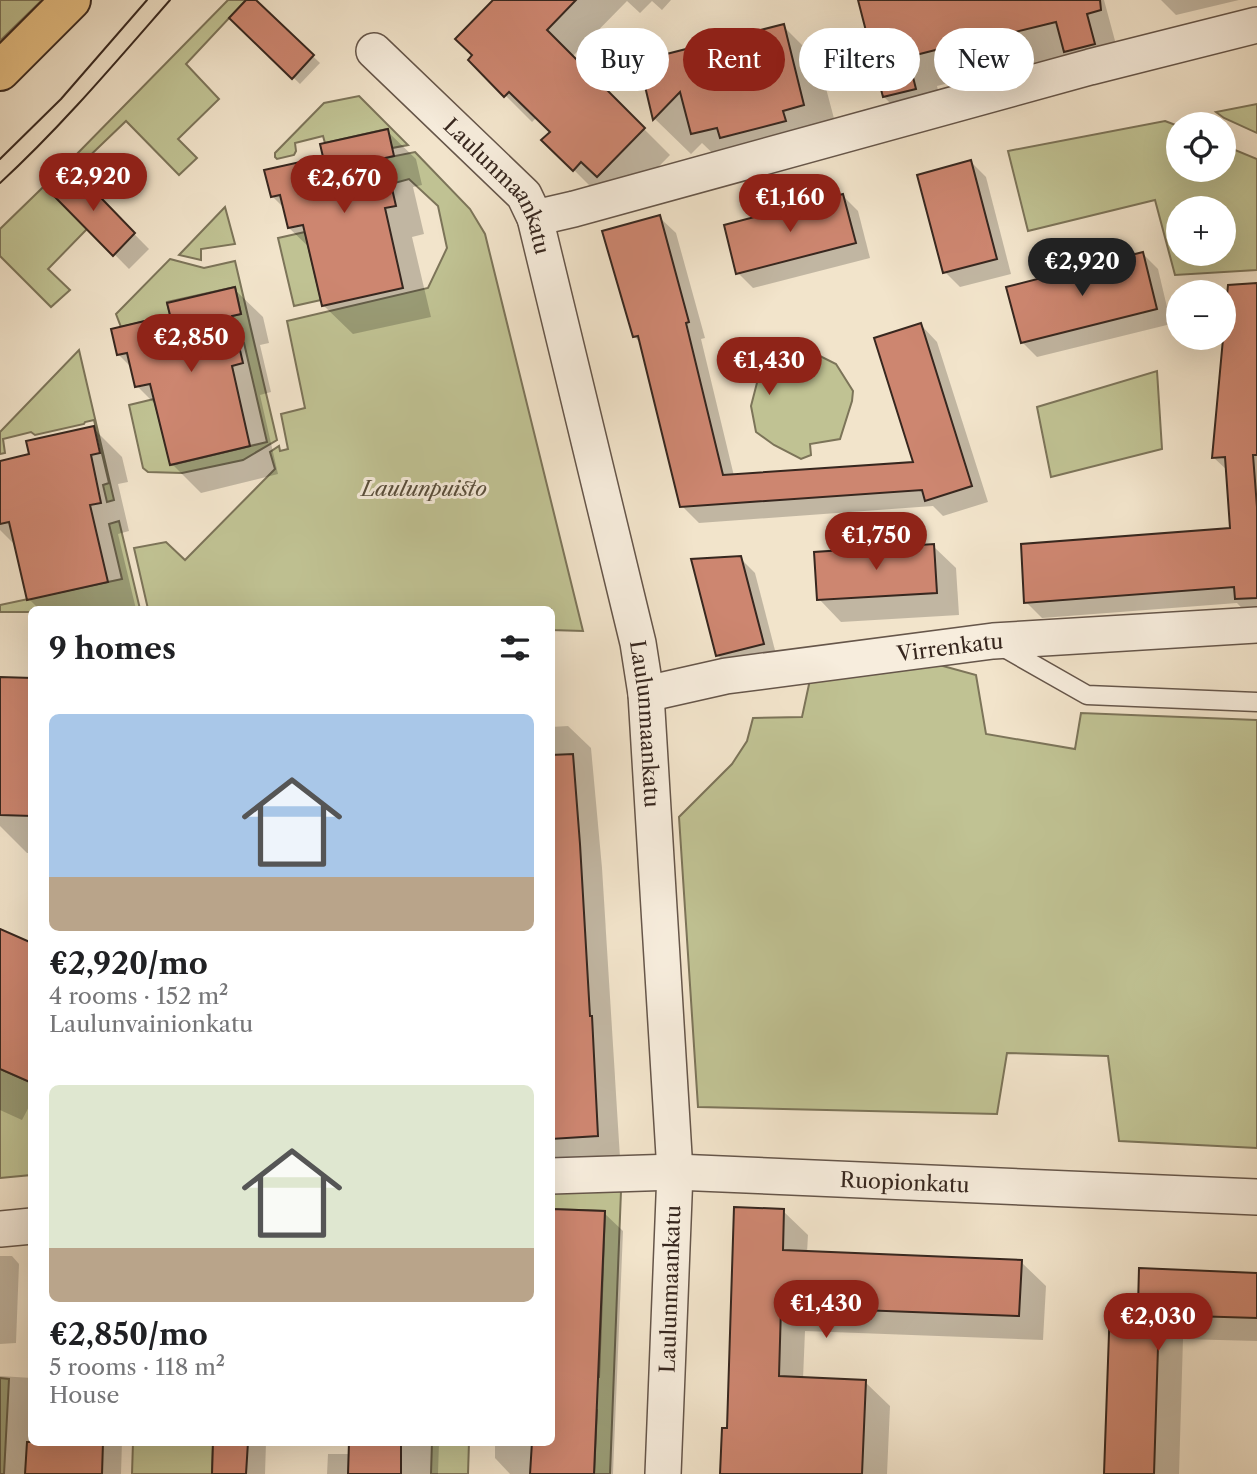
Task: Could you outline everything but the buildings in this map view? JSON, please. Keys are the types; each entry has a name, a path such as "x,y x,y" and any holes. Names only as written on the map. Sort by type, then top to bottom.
{"highway":[{"path":"0,71 71,0"}],"street":[{"path":"535,218 1090,67 1257,25"},
{"name":"Laulunmaankatu","path":"374,51 524,195 535,218 638,643 646,694 675,1172 663,1474"},
{"name":"Virrenkatu","path":"646,694 726,677 993,641 1257,625"},
{"name":"Ruopionkatu","path":"555,1176 675,1172 1257,1197"},
{"path":"0,1228 28,1226"}],"lane":[{"path":"993,641 1087,695 1257,702"}],"green space":[{"path":"0,0 42,0 0,41"},
{"path":"228,0 246,0 186,64 219,99 178,139 197,158 179,175 126,121 52,192 87,229 48,269 70,290 51,307 0,256 0,229"},
{"path":"359,96 408,145 392,148 387,129 325,143 323,136 295,143 294,155 277,159 275,157 275,153 324,103"},
{"path":"1257,104 1257,133 1236,123 1236,112 1216,112"},
{"path":"1165,121 1166,182 1236,182 1236,150 1257,159 1257,270 1175,275 1173,266 1236,266 1236,196 1166,196 1166,241 1155,200 1028,231 1008,151"},
{"name":"Laulunpuisto","path":"415,152 470,209 485,234 583,631 555,630 555,606 147,606 134,548 166,542 185,560 275,469 270,452 279,446 280,451 288,449 281,414 305,408 287,321 428,288 447,248 438,206 409,179 391,184 385,158"},
{"path":"225,207 235,244 201,249 201,260 179,255"},
{"path":"305,232 321,300 294,306 278,238"},
{"path":"170,259 204,268 235,261 277,440 243,460 182,473 148,472 143,468 129,405 154,399 171,465 267,442 244,343 238,344 232,316 241,314 235,287 167,302 170,315 121,327 116,314"},
{"path":"79,350 114,500 107,502 103,485 109,483 94,420 35,435 31,432 3,439 5,453 0,454 0,432"},
{"path":"803,355 820,356 836,364 853,391 840,439 810,444 811,455 801,459 756,432 751,406 759,375 776,361"},
{"path":"1157,371 1162,449 1051,477 1037,407"},
{"path":"119,521 139,606 28,606 28,612 0,612 0,605 122,579 109,524"},
{"path":"932,663 976,675 986,734 1075,749 1081,713 1257,720 1257,1148 1119,1141 1108,1056 1007,1053 997,1114 698,1107 679,817 732,764 747,741 753,718 802,717 811,675"},
{"path":"0,1069 28,1081 28,1175 0,1178"},
{"path":"555,1185 621,1191 610,1474 594,1474 597,1410 555,1377 555,1374 599,1377 605,1211 555,1209"},
{"path":"0,1378 9,1379 4,1474 0,1474"},
{"path":"133,1446 213,1446 212,1474 132,1474"},
{"path":"432,1446 469,1446 468,1474 431,1474"}],"tram line":[{"path":"0,159 61,99 147,0"},
{"path":"0,183 66,117 170,0"}]}
